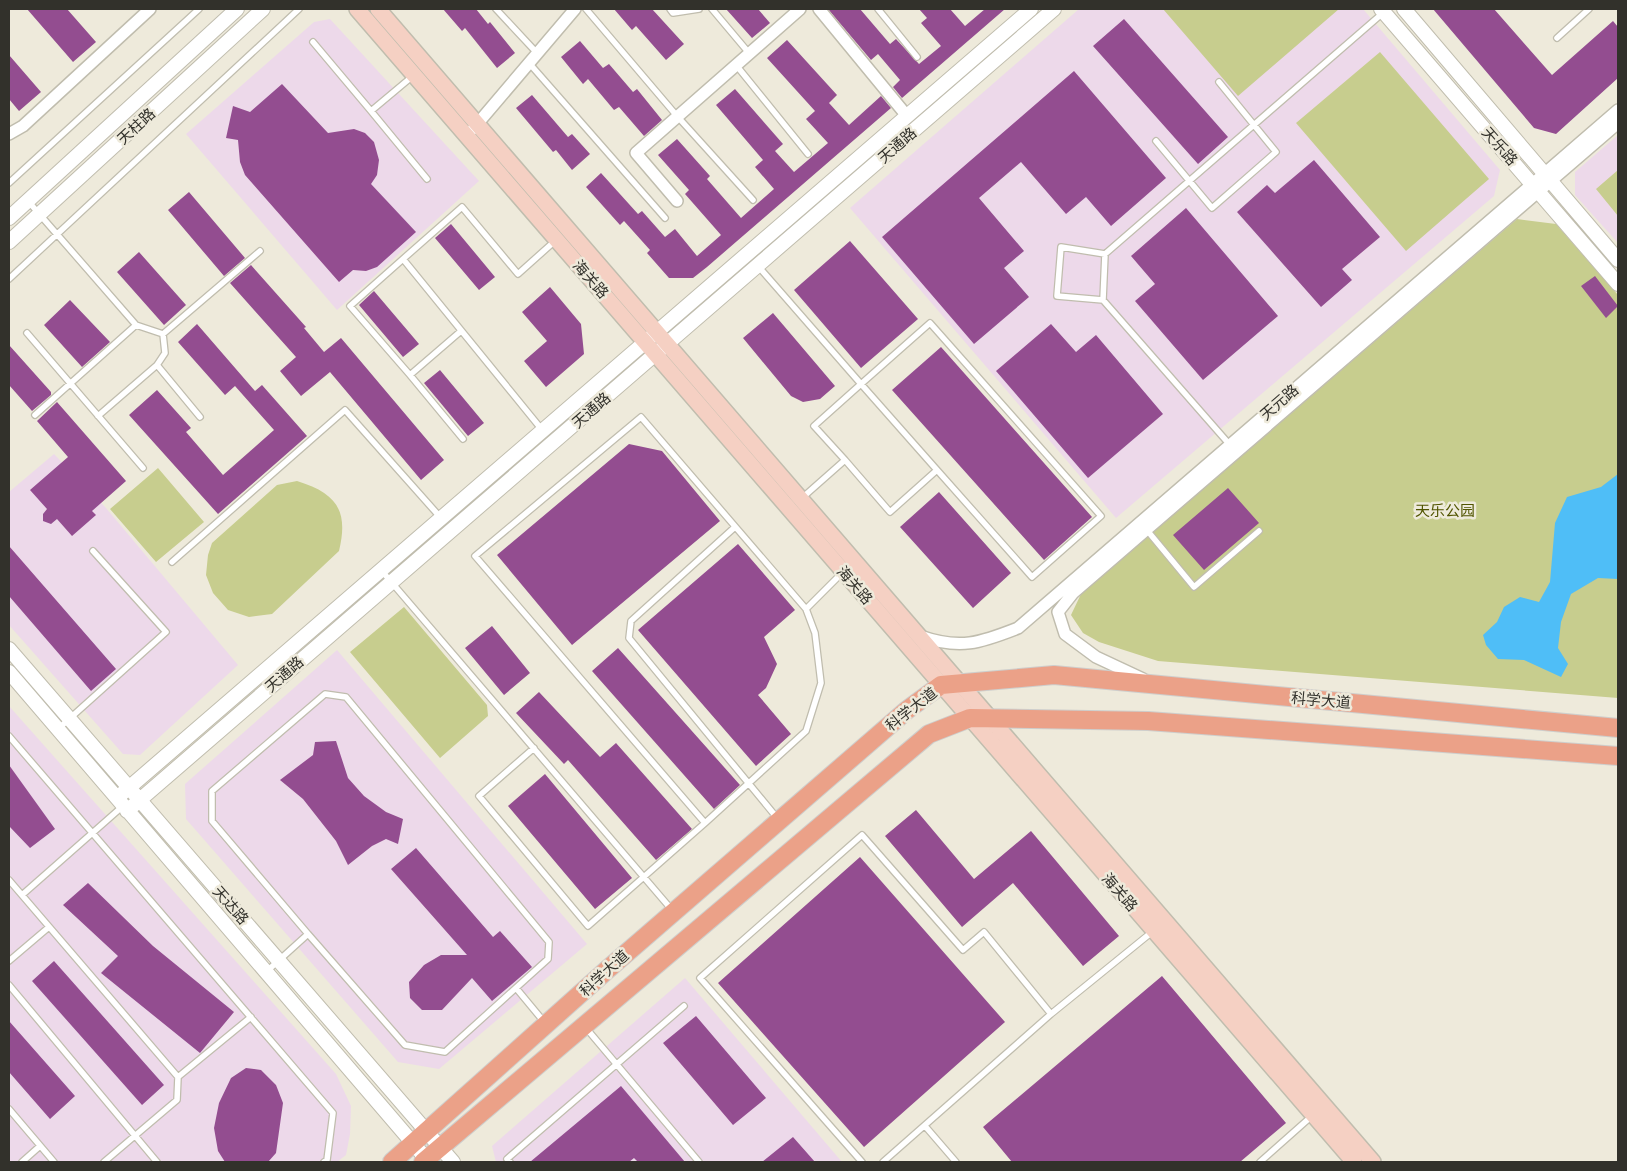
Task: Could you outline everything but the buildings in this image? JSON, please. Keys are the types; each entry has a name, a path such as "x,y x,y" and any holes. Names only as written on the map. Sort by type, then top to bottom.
{"main road":[{"name":"海关路","path":"357,9 1154,930 1318,1110 1373,1162"},
{"name":"海关路","path":"378,9 991,719 1318,1110 1354,1162"},
{"name":"科学大道","path":"392,1162 427,1133 674,912 907,710 941,685 1054,675 1618,728"},
{"name":"科学大道","path":"426,1161 929,734 970,718 1148,722 1618,756"}],"street":[{"path":"9,134 23,126 150,9"},
{"name":"天柱路","path":"9,218 237,9"},
{"name":"天柱路","path":"9,242 262,9"},
{"path":"467,136 575,9"},
{"path":"677,201 636,153 800,9"},
{"path":"819,9 907,116"},
{"name":"天通路","path":"122,805 129,787 1031,9"},
{"name":"天通路","path":"122,805 140,799 656,355 1054,9"},
{"name":"天乐路","path":"1404,9 1618,260"},
{"name":"天乐路","path":"1383,10 1618,284"},
{"name":"天元路","path":"1156,685 1096,658 1066,634 1058,612 1073,593 1230,445 1548,178 1617,116"},
{"name":"天元路","path":"920,636 941,643 957,644 988,640 1018,628 1144,526 1536,188"},
{"name":"天达路","path":"9,650 453,1162"},
{"name":"天达路","path":"9,672 426,1161"}],"lane":[{"path":"9,183 200,9"},
{"path":"9,279 57,232 299,9"},
{"path":"496,9 537,53"},
{"path":"586,9 677,116 753,200"},
{"path":"670,9 673,13 700,9"},
{"path":"712,9 749,53"},
{"path":"878,9 917,57"},
{"path":"1556,38 1589,9"},
{"path":"1103,300 1106,254 1383,10"},
{"path":"313,42 427,179"},
{"path":"529,63 665,218"},
{"path":"736,65 808,154"},
{"path":"371,111 414,75"},
{"path":"1156,141 1212,208 1276,152 1220,82"},
{"path":"28,200 136,325 164,334"},
{"path":"463,439 350,306 462,208 518,274 557,240"},
{"path":"1106,254 1061,247 1057,296 1103,300 1230,445"},
{"path":"164,334 260,251"},
{"path":"403,259 543,430"},
{"path":"758,266 861,384 937,470 1032,578 1101,516 930,322 861,384 814,426 890,512 937,470"},
{"path":"34,415 136,325"},
{"path":"410,375 462,331"},
{"path":"27,333 143,468"},
{"path":"98,416 157,365 165,353 164,334"},
{"path":"157,365 200,417"},
{"path":"172,562 345,410 441,518"},
{"path":"534,748 479,796 588,926 645,878 806,731 821,683 815,633 806,609 640,417 475,556 705,823"},
{"path":"802,499 844,460"},
{"path":"1144,526 1194,587 1259,531"},
{"path":"735,527 630,621 629,638 750,782 779,821"},
{"path":"58,729 166,632 93,551"},
{"path":"381,570 674,912"},
{"path":"806,609 844,572"},
{"path":"324,694 346,696 549,942 548,959 444,1052 405,1045 308,934 212,821 212,791 324,694"},
{"path":"9,736 333,1113 327,1160 324,1162"},
{"path":"22,895 122,805"},
{"path":"862,1162 700,978 862,835 963,950 984,932 1051,1014"},
{"path":"9,880 178,1077 177,1100 104,1162"},
{"path":"9,961 49,927"},
{"path":"884,1162 1051,1014 1154,930"},
{"path":"266,972 308,934"},
{"path":"9,986 157,1162"},
{"path":"516,988 546,1025"},
{"path":"510,1162 507,1159 684,1006"},
{"path":"178,1077 251,1017"},
{"path":"584,1026 699,1162"},
{"path":"9,1109 54,1162"},
{"path":"1260,1162 1318,1110"},
{"path":"925,1126 956,1162"},
{"path":"22,1162 40,1146"}],"shaded area":[{"path":"1079,9 1363,9 1500,170 1494,196 1116,518 850,208"},
{"path":"330,19 479,181 337,310 186,134 314,22"},
{"path":"1618,135 1618,243 1575,195 1575,172"},
{"path":"54,454 106,508 238,665 140,755 123,754 9,625 9,492"},
{"path":"337,650 587,944 439,1069 398,1062 186,819 185,784"},
{"path":"9,706 336,1074 351,1106 350,1134 346,1155 337,1162 9,1162"},
{"path":"685,978 842,1162 496,1162 492,1146"}],"green space":[{"path":"1163,9 1339,9 1238,96"},
{"path":"1380,52 1489,179 1406,251 1296,123"},
{"path":"1618,170 1618,216 1596,189"},
{"name":"天乐公园","path":"1517,219 1556,224 1618,295 1618,698 1158,661 1099,642 1083,633 1071,615 1081,594"},
{"path":"158,468 204,522 156,562 110,509"},
{"path":"297,481 321,491 336,505 342,524 339,551 272,614 249,617 228,610 213,593 206,575 208,555 212,543 277,485"},
{"path":"404,607 487,705 488,716 440,758 350,652"}],"water":[{"path":"1618,474 1618,579 1598,578 1571,594 1561,622 1558,648 1568,664 1561,677 1524,660 1498,659 1486,645 1483,635 1497,622 1504,607 1520,597 1539,602 1550,582 1555,523 1567,497 1601,487"}]}
